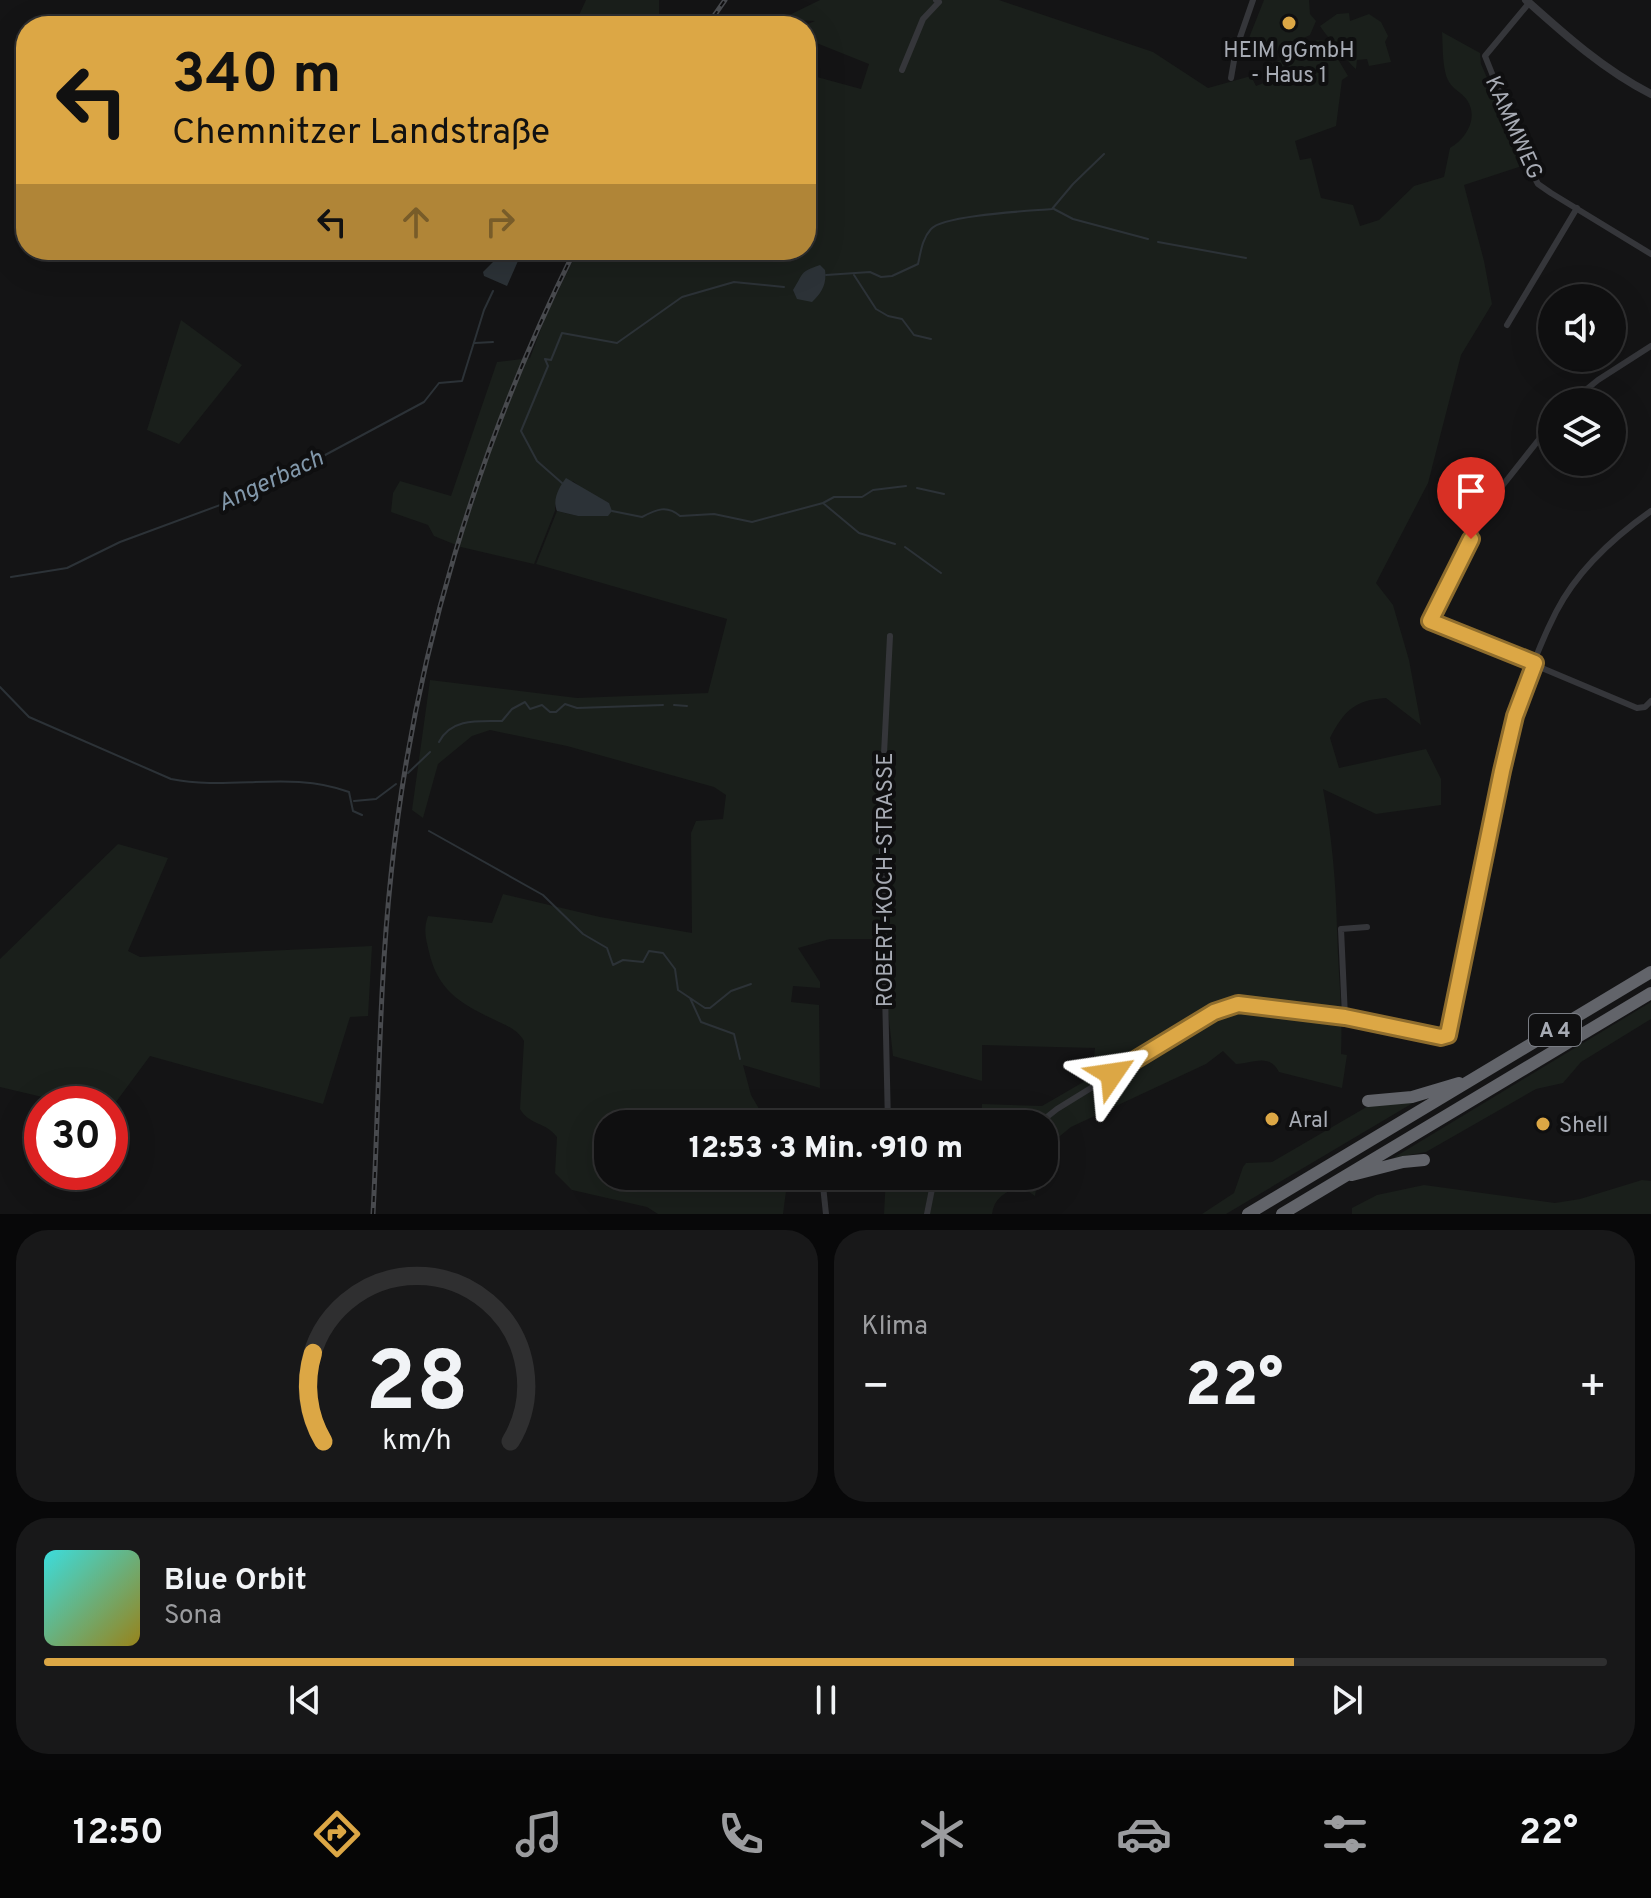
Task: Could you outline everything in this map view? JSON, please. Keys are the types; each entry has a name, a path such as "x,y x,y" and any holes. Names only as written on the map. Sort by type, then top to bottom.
{"highway":[{"name":"A 4","path":"1248,1214 1651,972"},
{"name":"A 4","path":"1282,1214 1651,993"},
{"path":"1368,1101 1412,1097 1470,1081"},
{"path":"1344,1176 1424,1160"}],"street":[{"path":"902,70 923,19 939,2 936,0"},
{"path":"1231,78 1236,49 1253,0"},
{"path":"1527,2 1599,62 1651,94"},
{"name":"KAMMWEG","path":"1527,2 1485,56 1538,184 1651,254"},
{"path":"1507,325 1577,208"},
{"path":"1588,388 1651,346"},
{"path":"1538,441 1495,495 1430,621 1641,709 1651,701"},
{"path":"1058,1110 1214,1012 1238,1004 1345,1017 1441,1037 1448,1035 1515,716 1535,663 1557,611 1584,571 1623,530 1651,511"},
{"name":"ROBERT-KOCH-STRASSE","path":"888,1110 881,813 890,636"},
{"path":"1345,1017 1341,929 1367,927"},
{"path":"823,1190 826,1214"},
{"path":"927,1214 932,1190"}],"shaded area":[{"path":"586,0 659,0 659,16 579,16"},
{"path":"820,0 999,0 1153,52 1208,88 1251,76 1256,86 1279,77 1275,63 1317,40 1327,41 1348,76 1342,80 1336,126 1295,141 1300,160 1311,158 1321,198 1353,205 1360,226 1379,220 1414,186 1444,177 1450,148 1466,134 1469,127 1472,114 1467,100 1447,77 1442,32 1480,53 1481,64 1525,165 1464,185 1492,304 1461,355 1428,483 1376,583 1393,605 1409,660 1421,725 1386,698 1375,699 1358,704 1345,714 1330,738 1339,768 1426,749 1441,779 1441,805 1376,814 1323,789 1335,877 1341,1054 1347,1055 1342,1088 1279,1072 1266,1061 1236,1064 1223,1051 1206,1064 1071,1127 1058,1138 1058,1110 982,1110 982,1104 1042,1106 1092,1077 1095,1048 982,1045 982,1081 893,1056 880,939 830,939 798,948 820,982 820,988 793,986 791,1002 819,1005 820,1088 743,1065 751,1095 760,1110 594,1110 594,1190 786,1190 783,1214 658,1214 647,1207 572,1190 555,1173 557,1137 520,1109 524,1041 508,1026 462,1002 445,986 433,965 426,926 428,916 492,923 503,894 600,917 692,933 691,833 696,821 723,819 726,795 714,787 567,746 490,730 472,736 438,764 423,818 412,810 430,680 577,698 708,693 727,619 536,564 557,511 578,516 609,503 573,481 555,506 534,564 461,547 434,536 428,525 391,512 393,493 400,481 451,496 497,362 530,358 573,260 816,260 816,77 861,89 869,64 816,43 816,16 787,16"},
{"path":"1264,0 1309,0 1310,14 1316,21 1310,35 1255,61 1249,51 1243,53"},
{"path":"1349,13 1350,21 1369,14 1381,22 1388,36 1385,42 1391,62 1369,66 1367,59 1357,60 1356,69 1343,55 1320,26 1337,14"},
{"path":"495,260 518,261 507,286 484,276 483,272"},
{"path":"820,265 825,270 821,291 812,302 797,299 793,290 801,276 808,269"},
{"path":"181,320 242,365 179,444 147,430"},
{"path":"566,478 609,503 612,511 608,516 578,516 557,511 556,498"},
{"path":"118,844 168,858 128,951 140,957 372,946 368,1016 350,1017 323,1104 150,1056 128,1086 24,1086 24,1093 0,1087 0,959"},
{"path":"1651,1002 1651,1019 1581,1062 1563,1083 1536,1089 1426,1152 1393,1158"},
{"path":"1423,1097 1226,1214 1202,1214 1234,1193 1246,1163 1272,1162 1370,1105"},
{"path":"1642,1180 1651,1181 1651,1214 1352,1214 1352,1208 1377,1195 1424,1185 1555,1203 1580,1199"},
{"path":"885,1190 1011,1190 998,1199 992,1214 884,1214"}],"waterway":[{"name":"Angerbach","path":"826,275 870,272 881,277 892,276 918,264 926,237 939,224 969,217 1052,209 1104,154"},
{"path":"1054,209 1073,219 1148,239"},
{"path":"1158,242 1246,258"},
{"path":"854,275 876,309 902,319 914,335 931,339"},
{"name":"Angerbach","path":"562,483 537,461 521,431 548,366 545,359 551,360 562,333 617,343 682,297 734,282 784,287"},
{"name":"Angerbach","path":"11,577 67,568 120,542 258,491 424,402 439,383 462,381 493,291"},
{"name":"Angerbach","path":"475,343 493,342"},
{"path":"823,503 834,497 862,497 873,490 906,486"},
{"path":"917,488 944,494"},
{"path":"612,511 642,517 666,509 680,516 714,514 752,522 823,503 859,533 895,544"},
{"path":"905,547 941,573"},
{"path":"0,687 29,717 171,779 216,783 283,781 327,786 349,792 353,811 362,815"},
{"path":"439,742 444,734 466,722 502,721 512,709 525,702 530,709 542,705 550,712 556,712 565,704 577,708 663,705"},
{"path":"674,705 687,706"},
{"path":"408,773 430,752"},
{"path":"354,801 376,799 396,784"},
{"path":"429,831 543,895 583,934 607,948 613,965 623,960 643,962 649,951 663,953 675,969 678,990 690,998 701,1022 734,1034 740,1059"},
{"path":"690,998 710,1008 731,991 751,984"}],"railway":[{"path":"714,16 725,0"},
{"path":"373,1214 387,917 401,794 415,713 433,633 480,476 508,399 570,260"}],"place":[{"name":"HEIM gGmbH - Haus 1","path":"1289,23"},
{"name":"Aral","path":"1272,1119"},
{"name":"Shell","path":"1543,1124"}],"route":[{"path":"1112,1074 1214,1012 1238,1004 1345,1017 1441,1037 1448,1035 1502,771 1515,716 1535,663 1430,621 1471,539"}]}
